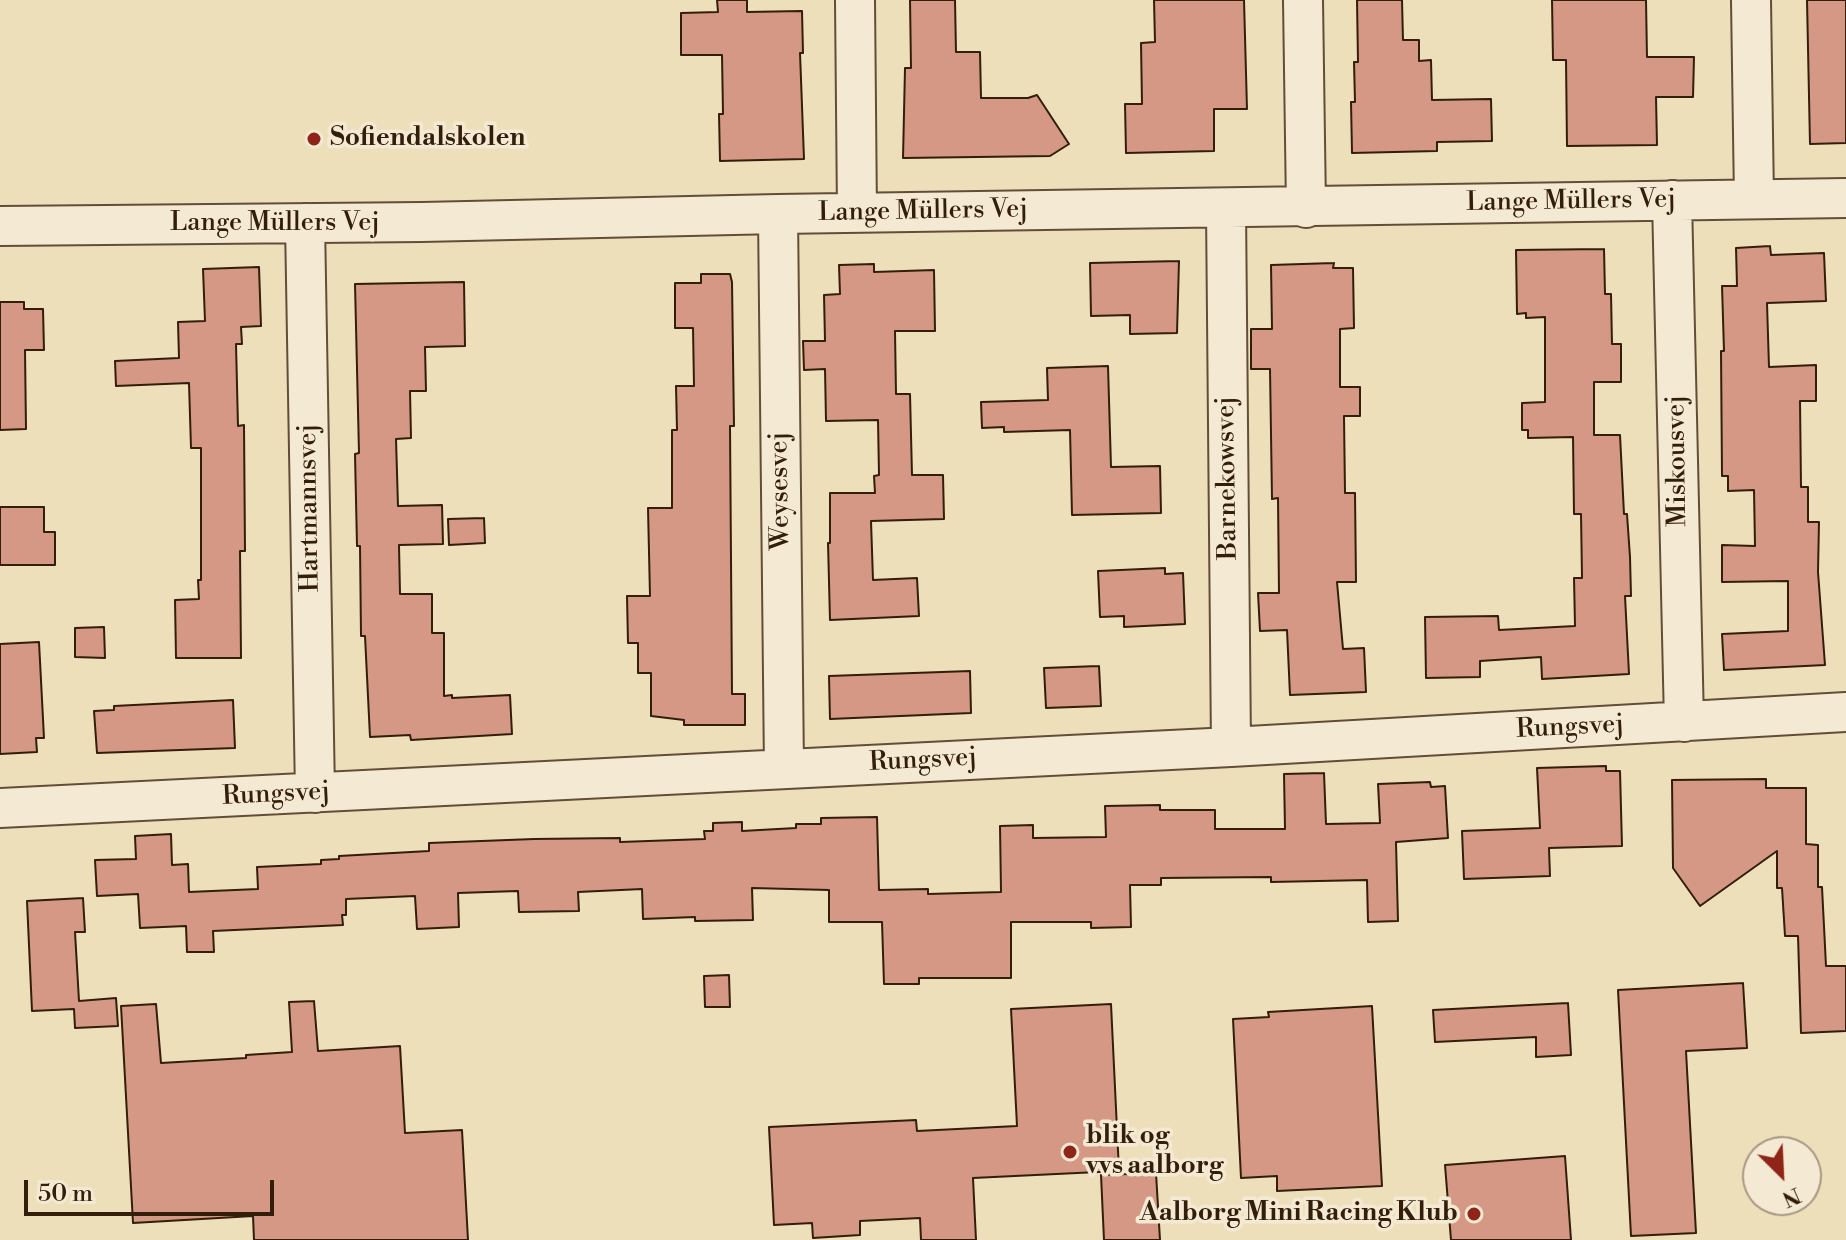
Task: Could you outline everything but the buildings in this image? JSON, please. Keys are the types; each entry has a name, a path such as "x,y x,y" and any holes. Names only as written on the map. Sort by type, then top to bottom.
{"street":[{"path":"855,0 857,213"},
{"path":"1303,0 1306,208"},
{"path":"1751,0 1754,199"},
{"name":"Lange Müllers Vej","path":"0,226 1846,198"},
{"name":"Miskousvej","path":"1672,200 1684,722"},
{"name":"Barnekowsvej","path":"1226,208 1231,747"},
{"name":"Weysesvej","path":"778,214 784,768"},
{"name":"Hartmannsvej","path":"305,223 315,793"},
{"name":"Rungsvej","path":"0,808 1231,747 1846,712"}],"place":[{"name":"Sofiendalskolen","path":"314,139"},
{"name":"blik og vvs aalborg","path":"1070,1152"},
{"name":"Aalborg Mini Racing Klub","path":"1474,1214"}]}
